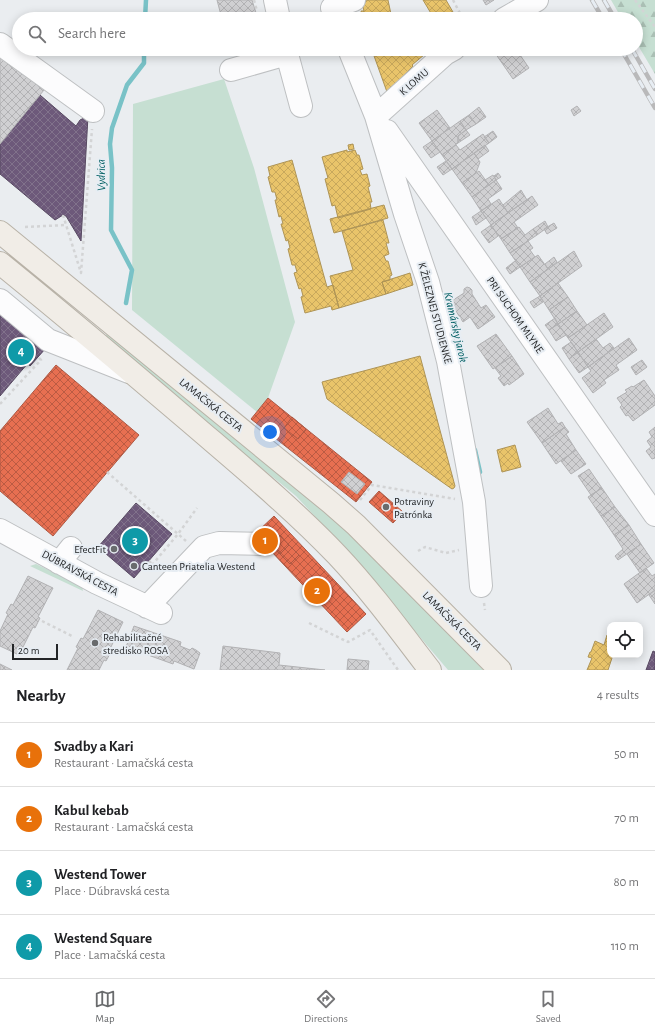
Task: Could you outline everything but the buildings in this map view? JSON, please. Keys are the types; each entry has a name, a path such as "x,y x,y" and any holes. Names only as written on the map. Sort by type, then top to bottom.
{"main road":[{"name":"LAMAČSKÁ CESTA","path":"0,232 331,503 356,525 500,670"},
{"path":"0,263 133,373 296,514 337,554 366,588 430,670"}],"street":[{"path":"275,0 278,12"},
{"path":"332,9 354,0"},
{"path":"516,12 537,0"},
{"path":"0,44 12,53"},
{"path":"17,56 93,111"},
{"path":"231,70 274,56"},
{"path":"287,56 301,106"},
{"name":"K ŽELEZNEJ STUDIENKE","path":"352,56 376,116 405,214 428,282 448,361 474,502 481,586"},
{"name":"K LOMU","path":"376,116 443,56"},
{"name":"PRI SUCHOM MLYNE","path":"376,116 655,515"},
{"path":"0,300 48,340 133,373"},
{"name":"DÚBRAVSKÁ CESTA","path":"0,530 65,555 94,589 154,610 204,547 219,543 265,544"}],"path":[{"path":"453,0 459,12"},
{"path":"635,0 655,27"},
{"path":"63,215 81,273 93,111"},
{"path":"25,227 66,225"},
{"path":"0,404 41,360 38,357"},
{"path":"107,472 178,534"},
{"path":"360,500 372,485 474,502"},
{"path":"148,561 152,565 197,508"},
{"path":"163,526 166,523"},
{"path":"418,551 425,547 446,553 478,545"},
{"path":"42,622 72,636"},
{"path":"309,624 348,642 370,630 398,670"}],"green space":[{"path":"611,0 655,0 655,74 643,54 643,12 618,12"},
{"path":"224,79 254,168 295,322 268,398 257,412 132,310 133,104"},
{"path":"108,332 339,522 487,670 448,670 345,549 296,496 173,396 105,337"},
{"path":"36,564 82,586 83,591 30,566"}],"waterway":[{"name":"Vydrica","path":"145,12 146,0"},
{"name":"Vydrica","path":"126,303 132,270 111,230 112,168 110,144 112,128 127,85 144,63 144,56"},
{"name":"Kramársky jarok","path":"475,450 480,472"}],"railway":[{"path":"592,0 599,12"},
{"path":"604,0 611,12"},
{"path":"625,56 655,108"},
{"path":"636,56 655,89"}],"place":[{"name":"Westend Square","path":"21,352"},
{"name":"Potraviny Patrónka","path":"386,507"},
{"name":"Westend Tower","path":"135,541"},
{"name":"Svadby a Kari","path":"265,541"},
{"name":"EfectFit","path":"114,549"},
{"name":"Canteen Priatelia Westend","path":"134,566"},
{"name":"Kabul kebab","path":"317,591"},
{"name":"Rehabilitačné stredisko ROSA","path":"95,643"}]}
